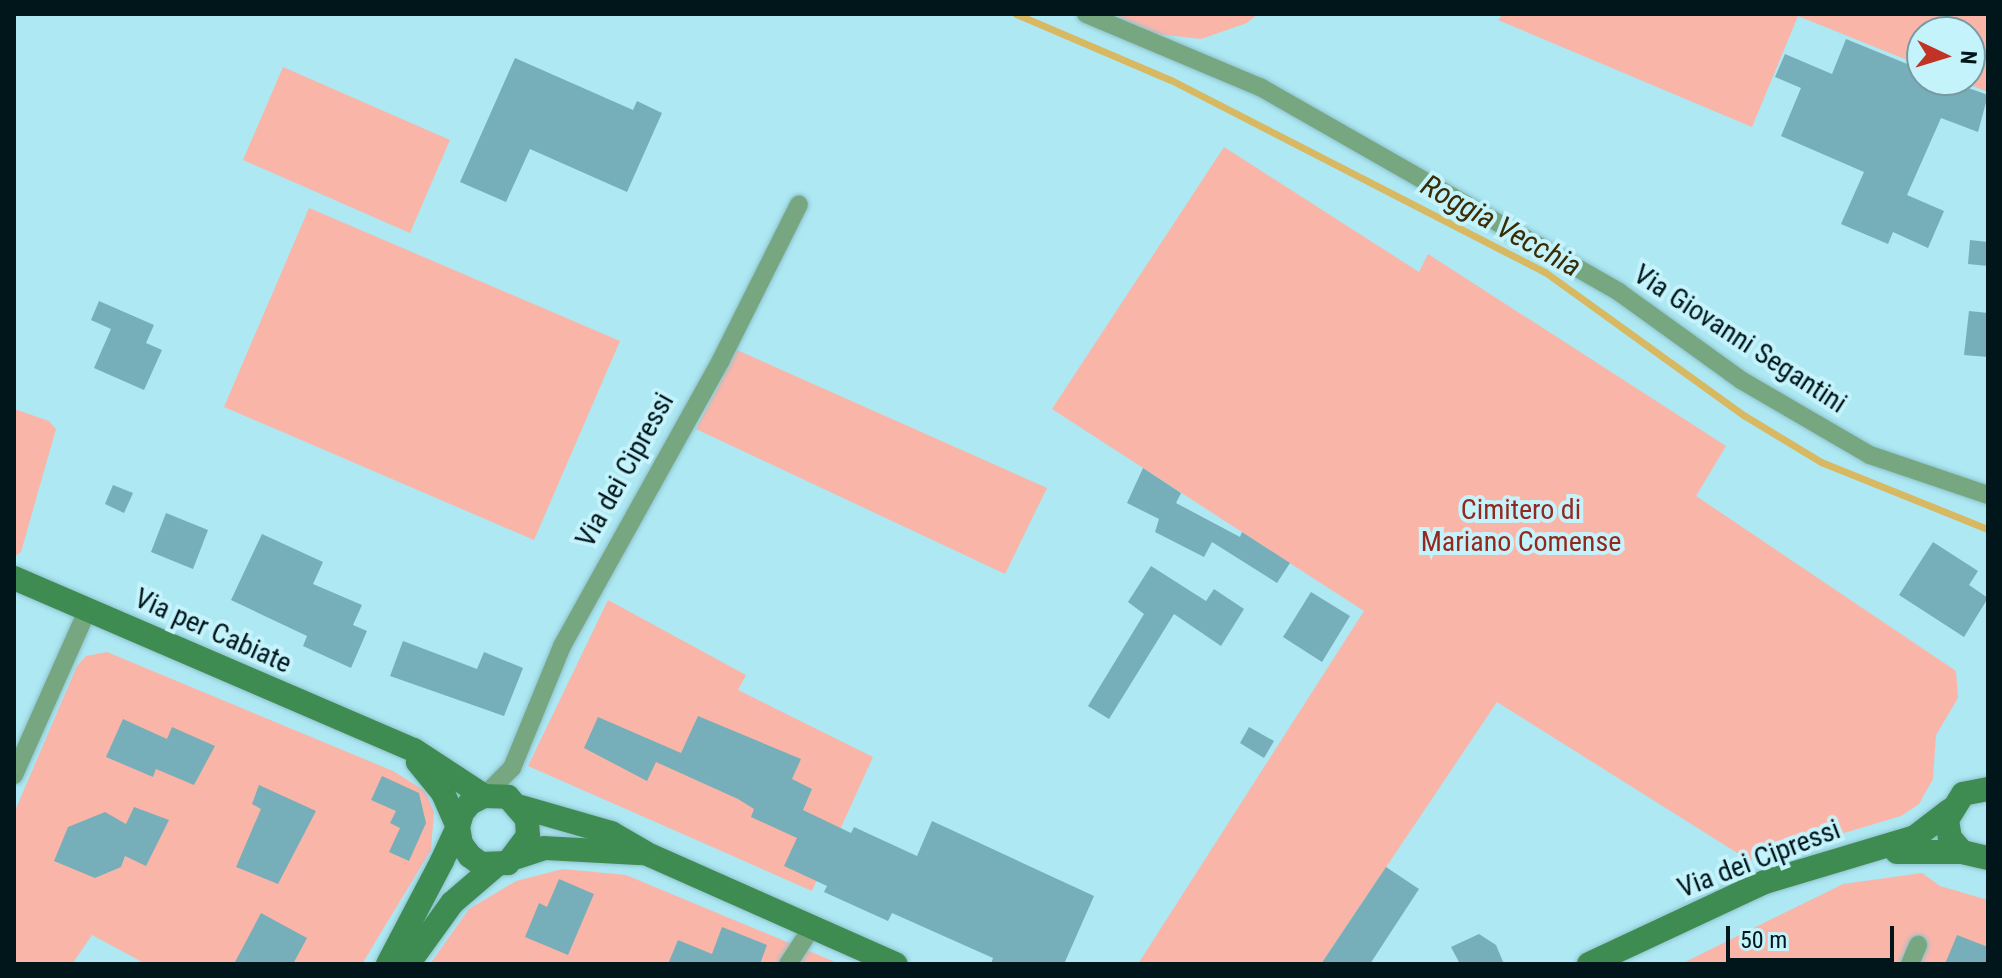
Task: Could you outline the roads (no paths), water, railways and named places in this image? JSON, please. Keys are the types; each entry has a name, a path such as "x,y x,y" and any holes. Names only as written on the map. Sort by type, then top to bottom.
{"main road":[{"name":"Via per Cabiate","path":"14,578 387,740"},
{"path":"387,740 431,759 484,796 611,833 645,853 896,964"},
{"path":"387,740 434,778 470,856 506,861 544,848 645,853"},
{"name":"Via dei Cipressi","path":"1589,964 1774,878 1915,837 1949,811 1963,794 1986,786"},
{"path":"388,964 470,803 484,796"},
{"path":"408,964 452,903 506,861 528,836 517,804"},
{"path":"1949,811 1950,838 1962,852"},
{"name":"Via dei Cipressi","path":"1616,964 1787,883 1888,854 1915,849 1962,852 1988,858"}],"street":[{"name":"Via Giovanni Segantini","path":"1086,14 1260,87 1619,292 1741,380 1870,455 1988,495"},
{"name":"Via dei Cipressi","path":"484,796 512,768 562,646 721,360 799,204"},
{"path":"14,775 88,609"},
{"name":"Via dei Cipressi","path":"512,768 517,804"},
{"path":"788,964 812,927"},
{"path":"1910,964 1918,945"}],"waterway":[{"name":"Roggia Vecchia","path":"1016,14 1171,80 1545,272 1745,416 1821,462 1988,529"}],"park label":[{"name":"Cimitero di Mariano Comense","path":"1521,526"}]}
